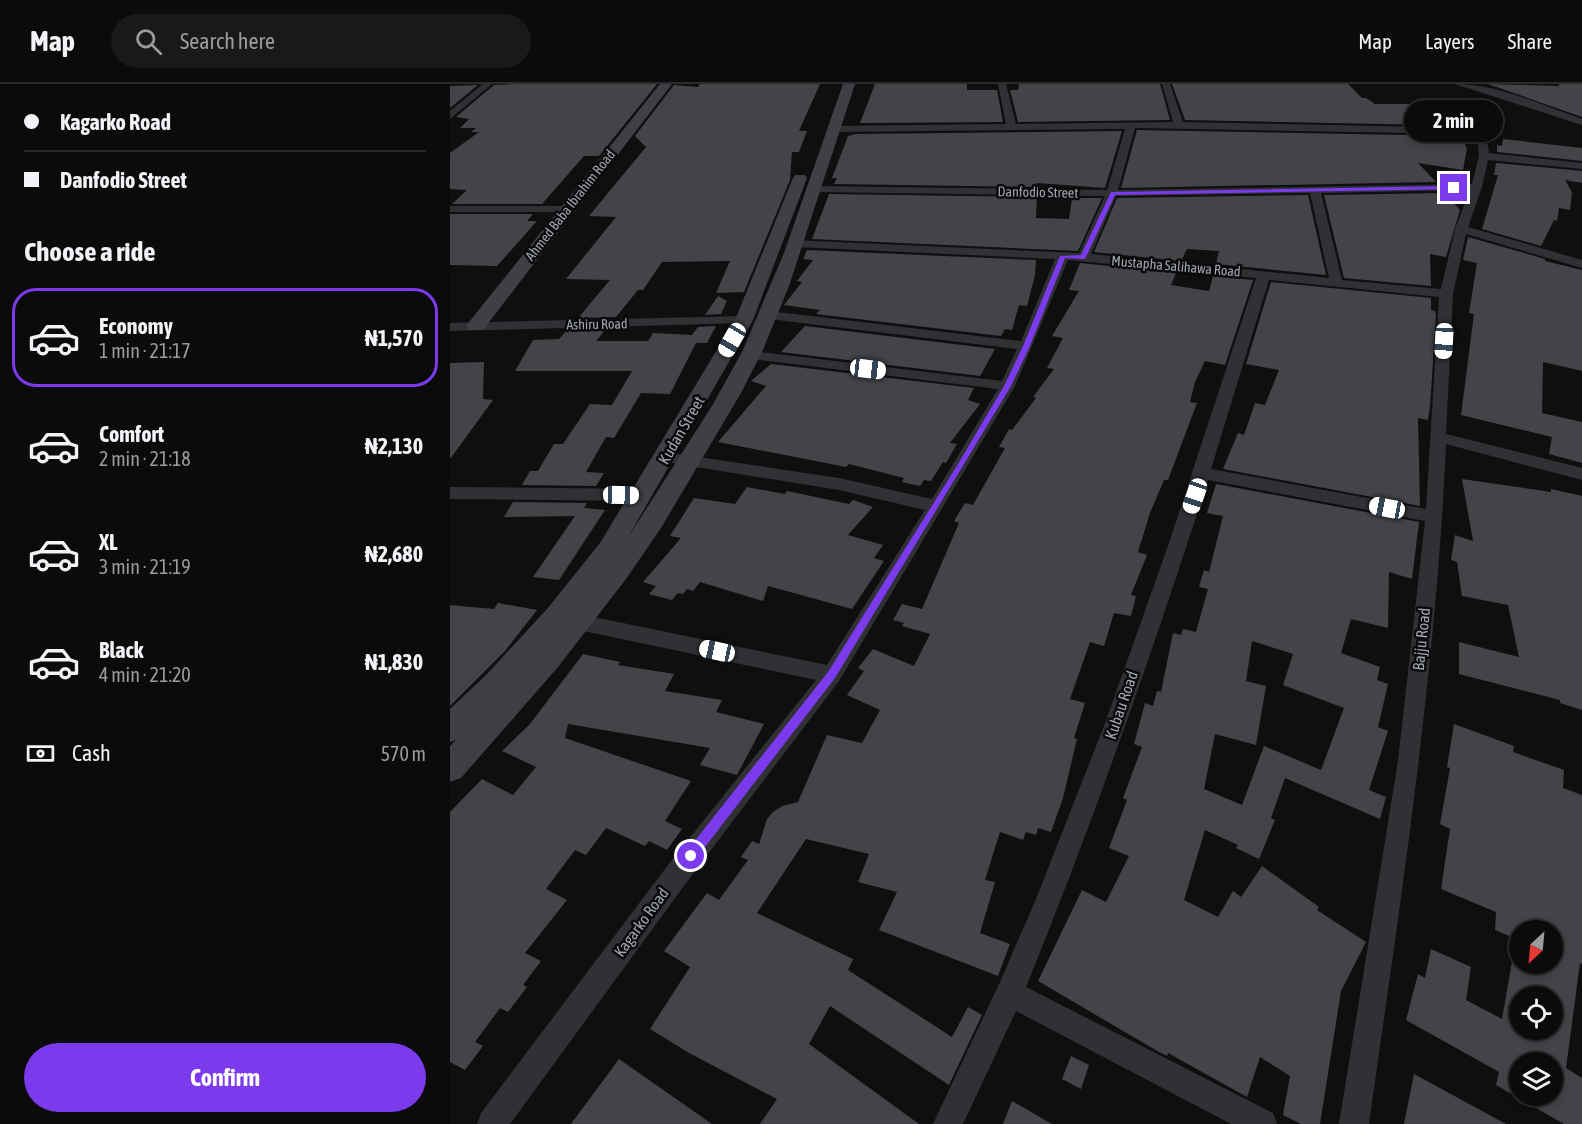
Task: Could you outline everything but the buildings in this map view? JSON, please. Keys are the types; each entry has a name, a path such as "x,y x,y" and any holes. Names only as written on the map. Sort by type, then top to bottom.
{"street":[{"path":"450,117 488,84"},
{"name":"Ahmed Baba Ibrahim Road","path":"476,326 666,84"},
{"name":"Kudan Street","path":"450,729 497,683 557,617 609,549 643,495 744,320 836,84"},
{"path":"450,768 503,712 579,622 640,540 751,355 796,243 849,84"},
{"path":"1002,84 1012,128"},
{"path":"1166,84 1179,125"},
{"path":"1459,84 1490,91 1582,122"},
{"path":"834,129 1179,125 1473,131"},
{"name":"Kagarko Road","path":"492,1124 677,874 831,675 1007,386 1073,257 1113,194 1131,126"},
{"name":"Bajju Road","path":"1354,1124 1408,760 1434,517 1446,294 1461,230 1477,187 1484,151 1582,166"},
{"name":"Danfodio Street","path":"814,189 1113,194 1477,187"},
{"path":"1315,190 1336,282"},
{"path":"450,209 567,209"},
{"path":"1461,230 1582,264"},
{"name":"Mustapha Salihawa Road","path":"796,243 1073,257 1263,274 1446,294"},
{"name":"Kubau Road","path":"948,1124 1010,993 1085,806 1202,473 1263,274"},
{"path":"769,315 1026,346"},
{"name":"Ashiru Road","path":"450,327 744,320"},
{"path":"751,355 1007,386"},
{"path":"1439,437 1582,474"},
{"path":"665,457 839,484 935,506"},
{"path":"1202,473 1434,517"},
{"path":"450,493 643,495"},
{"path":"579,622 831,675"},
{"path":"1010,993 1262,1124"}],"route":[{"path":"691,856 831,675 962,464 1007,386 1063,256 1083,257 1113,194 1454,188"}]}
